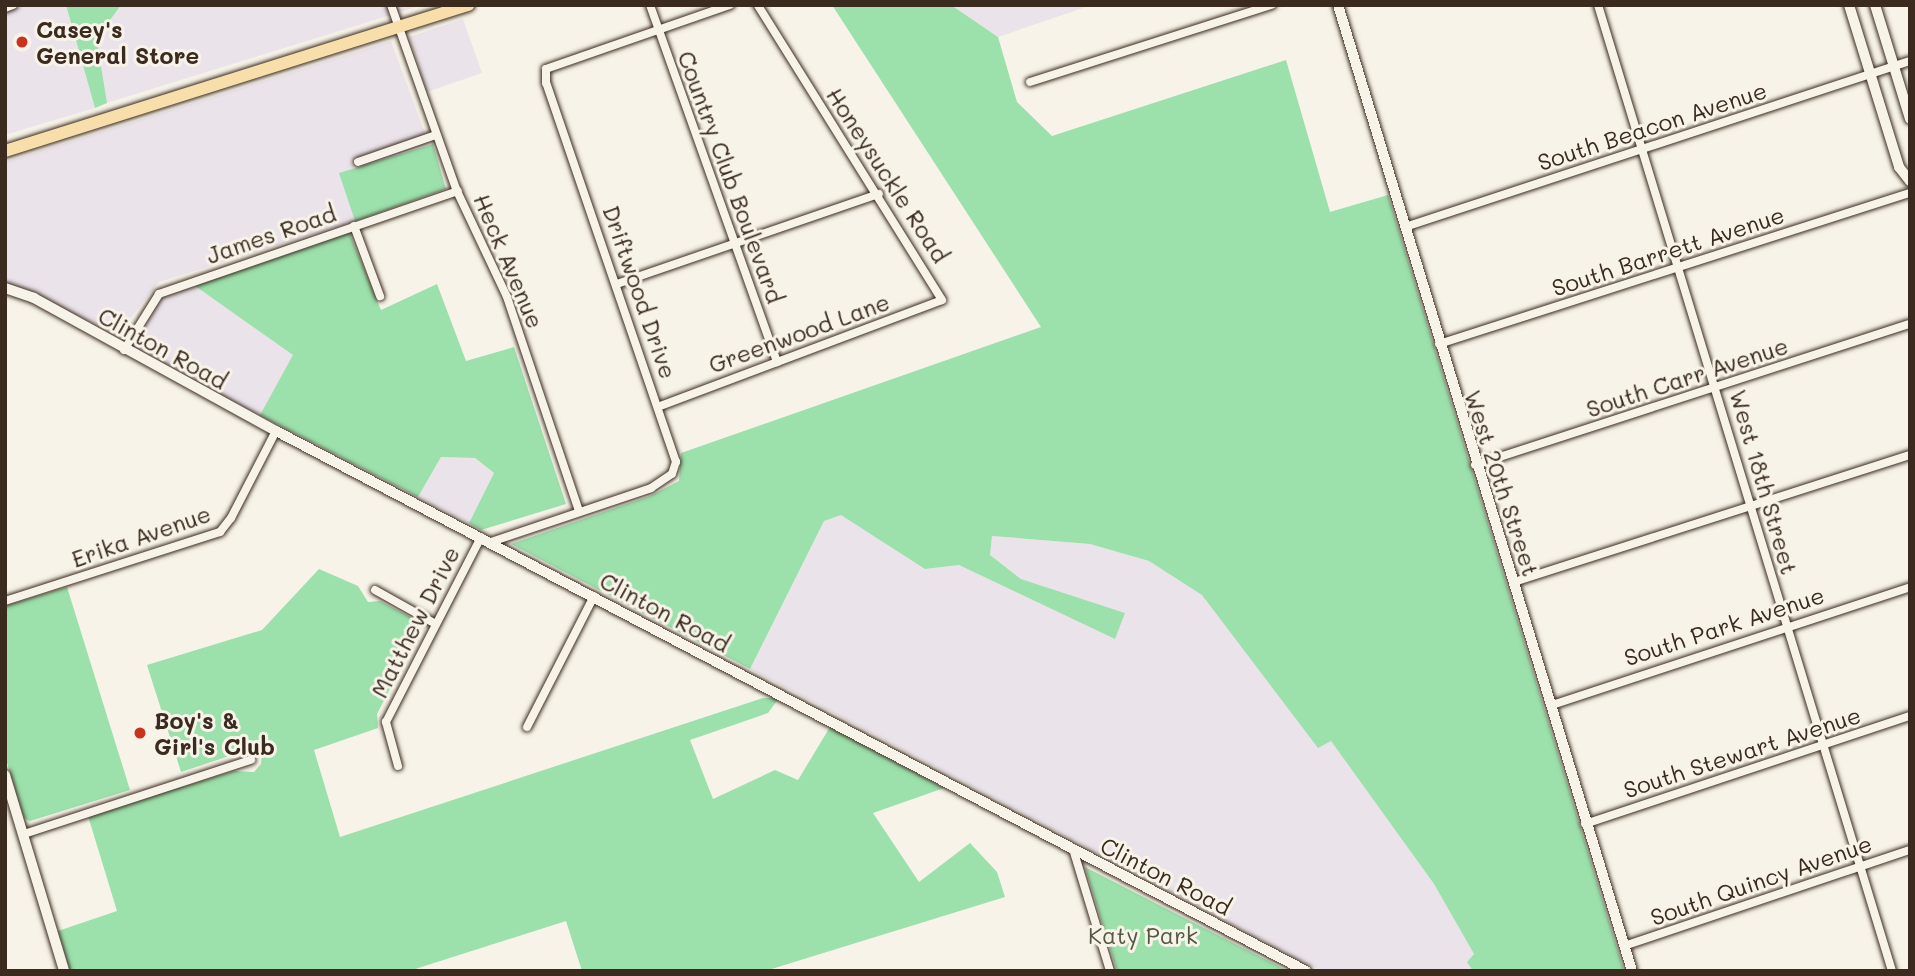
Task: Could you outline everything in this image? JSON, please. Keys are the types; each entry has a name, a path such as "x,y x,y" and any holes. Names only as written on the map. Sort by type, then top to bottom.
{"highway":[{"path":"5,151 469,5"}],"main road":[{"path":"1849,5 1899,167 1910,181"},
{"path":"1875,5 1910,119"}],"street":[{"path":"5,8 13,5"},
{"name":"Heck Avenue","path":"391,5 458,191 507,297 579,511"},
{"name":"Country Club Boulevard","path":"650,5 777,362"},
{"path":"658,30 730,5"},
{"name":"Honeysuckle Road","path":"758,5 942,297 912,312"},
{"path":"1030,82 1272,5"},
{"name":"West 20th Street","path":"1338,5 1438,344 1514,582 1585,824 1632,971"},
{"name":"West 18th Street","path":"1598,5 1680,267 1892,971"},
{"name":"Driftwood Drive","path":"579,511 651,488 667,479 675,468 675,452 563,130 546,69 658,30"},
{"name":"South Beacon Avenue","path":"1405,227 1910,61"},
{"path":"358,162 436,135"},
{"name":"James Road","path":"124,350 159,294 458,191"},
{"name":"South Barrett Avenue","path":"1438,344 1910,193"},
{"path":"617,284 879,194"},
{"path":"354,226 380,296"},
{"name":"Clinton Road","path":"5,288 34,298 124,350 276,431 1306,971"},
{"name":"Greenwood Lane","path":"660,406 912,312"},
{"name":"South Carr Avenue","path":"1475,465 1910,324"},
{"name":"Erika Avenue","path":"5,601 219,531 231,518 276,431"},
{"path":"1514,582 1751,509 1910,455"},
{"path":"486,540 579,511"},
{"name":"Matthew Drive","path":"398,766 386,722 434,623 486,540"},
{"name":"South Park Avenue","path":"1552,705 1786,625 1910,587"},
{"path":"375,590 434,623"},
{"path":"527,727 594,596"},
{"name":"South Stewart Avenue","path":"1585,824 1910,716"},
{"path":"24,834 251,760"},
{"path":"5,775 64,971"},
{"path":"1073,849 1110,971"},
{"name":"South Quincy Avenue","path":"1624,946 1910,850"}],"shaded area":[{"path":"28,5 66,5 95,108 5,135 5,12"},
{"path":"121,5 423,5 107,103 98,47 108,23"},
{"path":"951,5 1092,5 998,37"},
{"path":"463,19 482,73 427,92 409,37"},
{"path":"391,41 429,144 340,173 355,221 159,282 118,334 5,282 5,162"},
{"path":"191,283 294,355 260,415 133,348 131,342 158,295"},
{"path":"441,457 474,458 494,473 469,523 418,497"},
{"path":"841,514 925,569 959,565 1114,638 1125,613 1021,579 990,555 992,536 1090,544 1149,561 1202,594 1318,747 1331,741 1434,884 1474,954 1468,962 1473,971 1321,971 750,669 824,521"}],"green space":[{"path":"66,5 121,5 108,23 98,47 107,103 95,108"},
{"path":"832,5 951,5 998,37 1017,102 1052,136 1286,60 1330,212 1388,195 1624,971 1473,971 1467,962 1474,954 1434,884 1331,741 1318,748 1202,595 1149,561 1090,544 992,536 990,555 1021,579 1125,613 1115,639 959,565 925,569 841,515 824,521 750,669 511,544 650,496 679,481 681,453 1041,327"},
{"path":"433,144 446,189 355,221 339,173"},
{"path":"349,232 381,310 437,284 466,361 514,347 566,504 481,530 469,523 494,473 475,458 441,457 418,497 260,415 293,355 191,283"},
{"path":"319,569 358,586 368,602 380,601 418,621 421,629 377,714 378,728 314,750 340,837 763,698 779,698 768,713 690,740 713,799 775,770 798,780 830,727 944,788 873,813 919,882 970,843 997,872 1005,897 765,971 582,971 566,921 409,971 70,971 58,931 117,911 88,816 234,771 254,772 261,764 262,753 256,744 247,743 235,747 229,756 181,772 147,665 262,630"},
{"path":"67,587 130,790 30,821 24,818 5,756 5,606"},
{"name":"Katy Park","path":"1085,867 1288,971 1117,971"}],"place":[{"name":"Casey's General Store","path":"22,42"},
{"name":"Boy's & Girl's Club","path":"140,733"}]}
